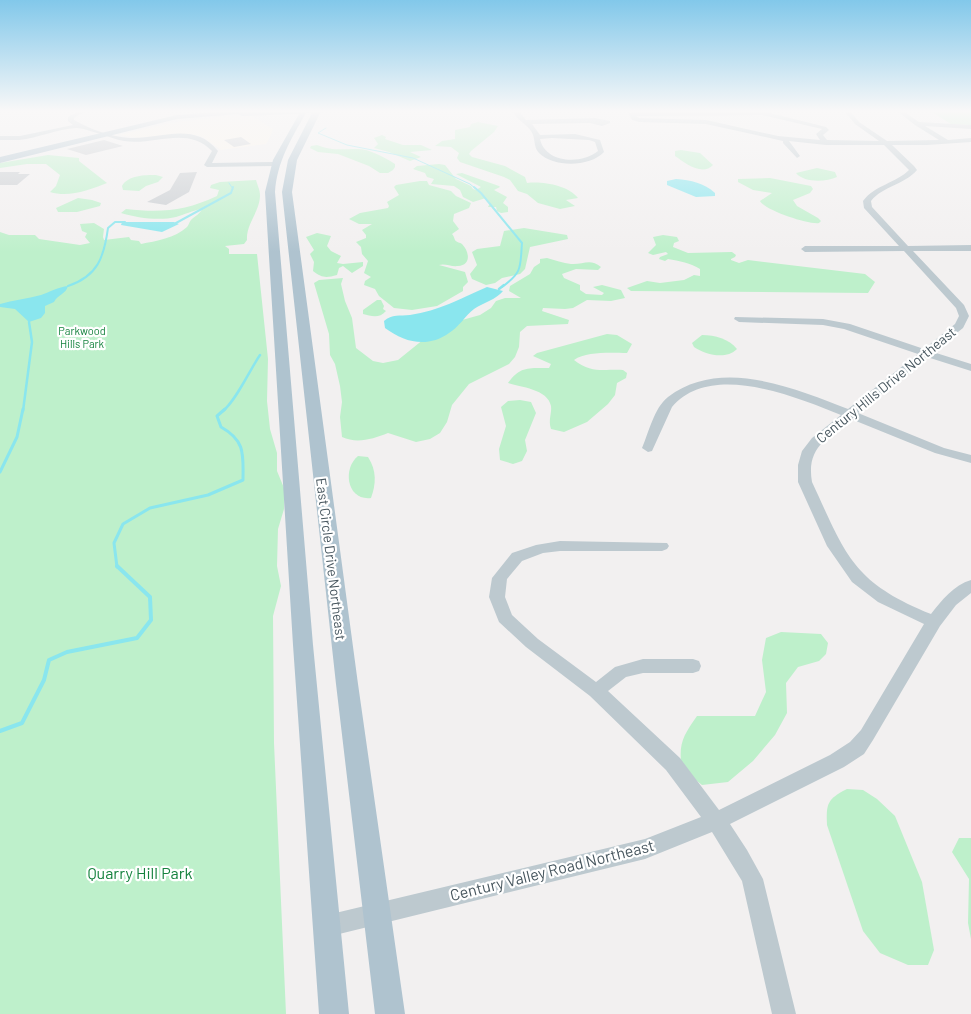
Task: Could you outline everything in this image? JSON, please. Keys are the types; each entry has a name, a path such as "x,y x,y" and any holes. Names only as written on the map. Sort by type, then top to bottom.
{"main road":[{"path":"276,158 270,183 272,228 302,645 334,1014"},
{"name":"East Circle Drive Northeast","path":"292,158 287,178 287,192 390,1014"}],"street":[{"path":"211,158 207,165 274,164"},
{"path":"558,158 574,161 592,158"},
{"name":"Century Hills Drive Northeast","path":"904,158 910,163 912,170 908,176 872,195 867,204 871,212 954,298 961,307 964,316 960,326 810,447 803,462 805,482 841,557 856,578 891,603 934,622"},
{"path":"574,161 574,164 578,167 591,167 589,160"},
{"path":"805,248 971,248"},
{"path":"739,319 834,323 859,329 971,368"},
{"path":"648,448 671,400 695,386 719,381 749,381 779,387 937,451 971,459"},
{"path":"662,546 560,546 541,548 517,557 500,578 497,597 504,618 532,644 596,691 673,764 716,821 752,879 784,1014"},
{"name":"Century Valley Road Northeast","path":"327,926 645,849 716,821 832,764 857,748 867,735 934,622 950,601 971,585"},
{"path":"596,691 621,672 643,666 692,666"}],"green space":[{"path":"28,158 79,158 79,161 107,183 72,194 57,194 50,192 56,186 60,175 46,164 27,164 0,168 0,163"},
{"path":"349,158 386,158 395,164 393,170 388,173 380,173 369,166"},
{"path":"404,158 417,158 410,161"},
{"path":"457,158 477,158 505,166 525,177 527,183 547,183 561,187 578,198 566,200 575,206 560,209 538,203 527,194 518,191 510,180 460,162"},
{"path":"678,158 706,158 713,165 704,170 688,165"},
{"path":"445,165 456,179 471,186 473,189 476,190 481,187 456,174 462,173 499,186 494,190 507,197 503,203 508,207 508,212 501,213 497,211 496,207 488,207 490,203 486,198 473,202 463,197 460,190 454,186 431,184 434,179 427,177 425,173 413,169 417,166"},
{"path":"817,168 835,172 837,177 815,181 804,179 796,173"},
{"path":"156,175 163,177 158,182 146,186 139,191 123,190 122,186 125,182 132,178"},
{"path":"770,178 811,186 813,189 810,193 793,200 797,206 821,221 819,223 806,222 770,209 760,201 772,193 753,190 738,182 738,179"},
{"path":"256,180 260,193 259,201 247,234 247,240 244,244 225,246 229,249 229,254 257,254 268,359 267,401 270,429 277,453 277,471 284,488 284,509 278,529 277,566 281,586 273,616 274,743 286,1014 0,1014 0,232 9,235 35,235 39,239 80,245 90,243 85,237 87,233 82,231 80,224 94,223 104,229 104,240 129,237 131,240 139,241 141,244 147,243 182,231 202,209 176,217 156,219 141,218 121,213 126,209 162,211 183,208 217,196 219,190 210,188 211,185 220,182"},
{"path":"427,181 429,185 451,191 456,196 471,203 469,208 454,214 453,221 459,229 452,234 468,254 466,263 458,266 439,265 465,272 468,282 463,287 463,291 437,306 412,310 394,308 379,296 375,289 364,285 365,281 371,277 364,273 368,261 362,254 361,247 356,242 366,238 362,230 372,224 359,224 349,219 360,213 388,208 387,202 399,195 394,187 396,185"},
{"path":"78,198 101,203 100,206 77,212 58,212 56,208"},
{"path":"524,228 567,235 568,239 530,247 525,269 520,274 502,278 495,283 486,285 472,279 470,274 477,265 472,252 477,249 500,246 504,231"},
{"path":"317,233 331,236 327,246 331,251 341,256 337,263 363,262 363,266 352,273 343,266 339,268 337,275 330,277 324,277 313,271 314,262 310,254 314,250 306,237"},
{"path":"663,235 677,237 679,241 674,243 673,247 688,253 732,252 736,255 731,260 739,263 748,260 865,274 875,282 868,293 631,291 627,288 647,281 660,283 684,280 694,275 700,276 700,269 693,265 668,259 665,261 659,259 668,254 666,252 653,255 648,253 656,245 653,237"},
{"path":"547,258 571,264 590,262 597,264 601,267 598,270 576,269 562,274 564,278 580,285 580,290 586,294 602,295 604,293 593,287 602,285 621,290 625,298 611,301 587,300 573,308 565,309 543,308 542,311 569,320 568,324 527,326 520,332 519,347 515,357 509,364 469,384 452,405 447,422 440,433 430,439 416,442 388,433 371,439 353,440 342,437 340,386 335,364 330,355 329,334 314,283 319,280 343,278 341,284 352,318 356,348 373,361 383,363 398,360 424,339 455,322 480,315 491,308 496,301 505,298 521,298 509,291 510,286 530,274 534,267 540,263 540,259"},
{"path":"377,300 381,300 384,306 383,309 386,311 383,314 372,316 363,314 363,310"},
{"path":"607,334 617,335 632,344 627,353 592,354 574,360 592,369 623,370 627,373 626,378 617,383 615,395 608,404 587,422 564,432 551,429 551,406 549,400 539,392 508,383 517,373 526,369 549,368 551,364 533,356 537,353"},
{"path":"702,335 721,338 737,349 722,355 704,352 694,347 692,343"},
{"path":"520,400 531,402 536,413 525,440 527,451 522,461 513,464 500,460 499,449 506,426 501,407 508,401"},
{"path":"358,456 368,457 373,467 375,483 371,498 363,498 357,495 350,483 350,468"},
{"path":"781,632 821,634 828,643 826,654 819,661 798,667 786,683 787,713 775,735 753,761 728,782 702,785 682,769 681,747 688,729 697,716 755,716 766,692 762,660 766,638"},
{"path":"847,789 863,790 877,799 895,816 922,882 934,950 928,965 908,965 880,953 863,931 827,825 829,803 835,796"},
{"path":"959,838 971,838 971,939 968,923 969,879 952,852"}],"water":[{"path":"676,179 702,184 715,193 715,196 696,197 667,185 667,181"},
{"path":"122,222 174,222 179,224 162,232 121,225"},
{"path":"68,286 54,302 45,306 45,313 41,318 29,322 15,309 0,307 0,304 41,295 57,288"},
{"path":"487,287 503,291 494,299 474,309 456,328 441,338 433,341 417,342 400,337 385,328 384,321 390,317 431,310 450,304"}],"building":[{"path":"0,172 30,174 17,185 0,185"},
{"path":"197,172 189,192 166,205 147,202 170,190 180,173"}],"waterway":[{"path":"414,158 470,184 476,189"},
{"path":"229,183 233,188"},
{"path":"474,187 522,243 517,273 502,287"},
{"path":"176,223 231,193 233,188"},
{"path":"68,286 86,277 98,264 108,228 115,222 125,222"},
{"path":"499,289 504,285"},
{"path":"23,411 32,342 29,322"},
{"path":"225,409 238,392 260,355"},
{"path":"0,472 17,437 23,409"},
{"path":"117,567 114,543 123,524 150,508 208,495 243,480 243,456 239,443 229,432 221,427 217,416 225,409"},
{"path":"0,731 22,723 44,680 49,660 67,652 137,638 151,620 150,597 117,566"}],"park label":[{"name":"Parkwood Hills Park","path":"82,337"},
{"name":"Quarry Hill Park","path":"140,873"}]}
